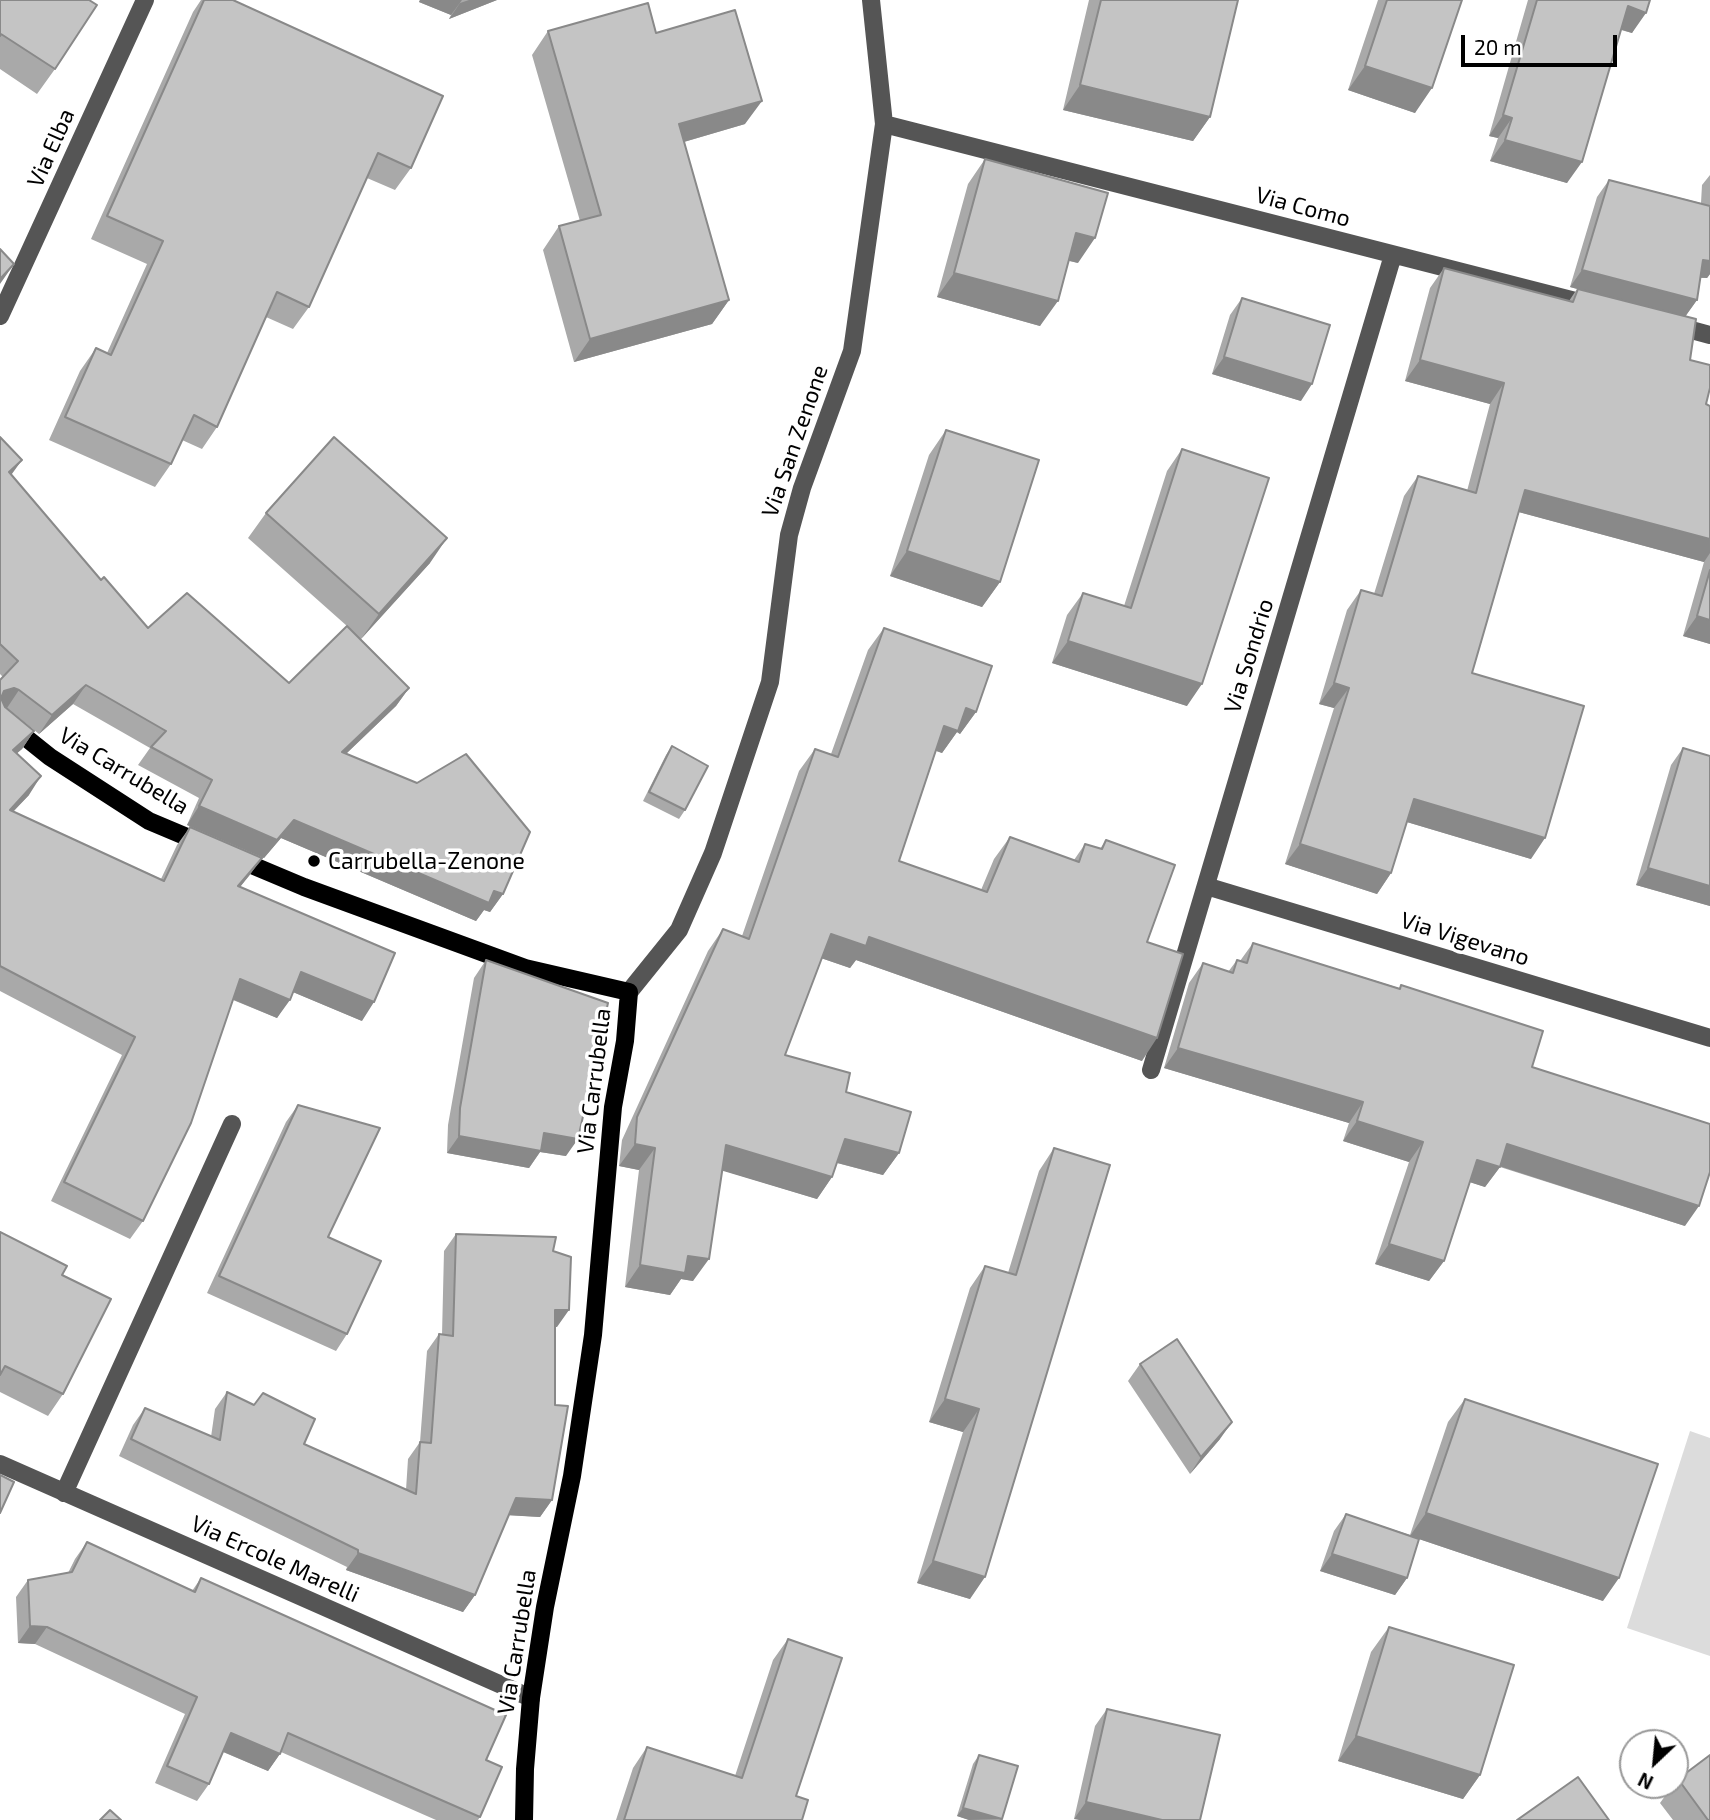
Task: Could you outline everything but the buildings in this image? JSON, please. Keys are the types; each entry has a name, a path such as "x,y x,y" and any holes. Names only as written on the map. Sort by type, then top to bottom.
{"main road":[{"name":"Via Carrubella","path":"0,717 50,757 149,821 304,887 524,968 629,992 625,1041 613,1107 593,1335 572,1476 545,1607 531,1698 524,1769 524,1820"}],"street":[{"name":"Via Elba","path":"0,316 145,0"},
{"name":"Via San Zenone","path":"629,992 679,930 713,853 770,682 789,535 802,488 852,351 884,124 871,0"},
{"name":"Via Como","path":"884,124 1604,308"},
{"name":"Via Sondrio","path":"1151,1070 1393,255"},
{"path":"1657,321 1710,335"},
{"name":"Via Vigevano","path":"1206,886 1710,1038"},
{"path":"64,1493 232,1124"},
{"name":"Via Ercole Marelli","path":"0,1464 531,1698"}],"shaded area":[{"path":"1690,1431 1710,1438 1710,1656 1627,1628"}],"place":[{"name":"Carrubella-Zenone","path":"314,861"}]}
